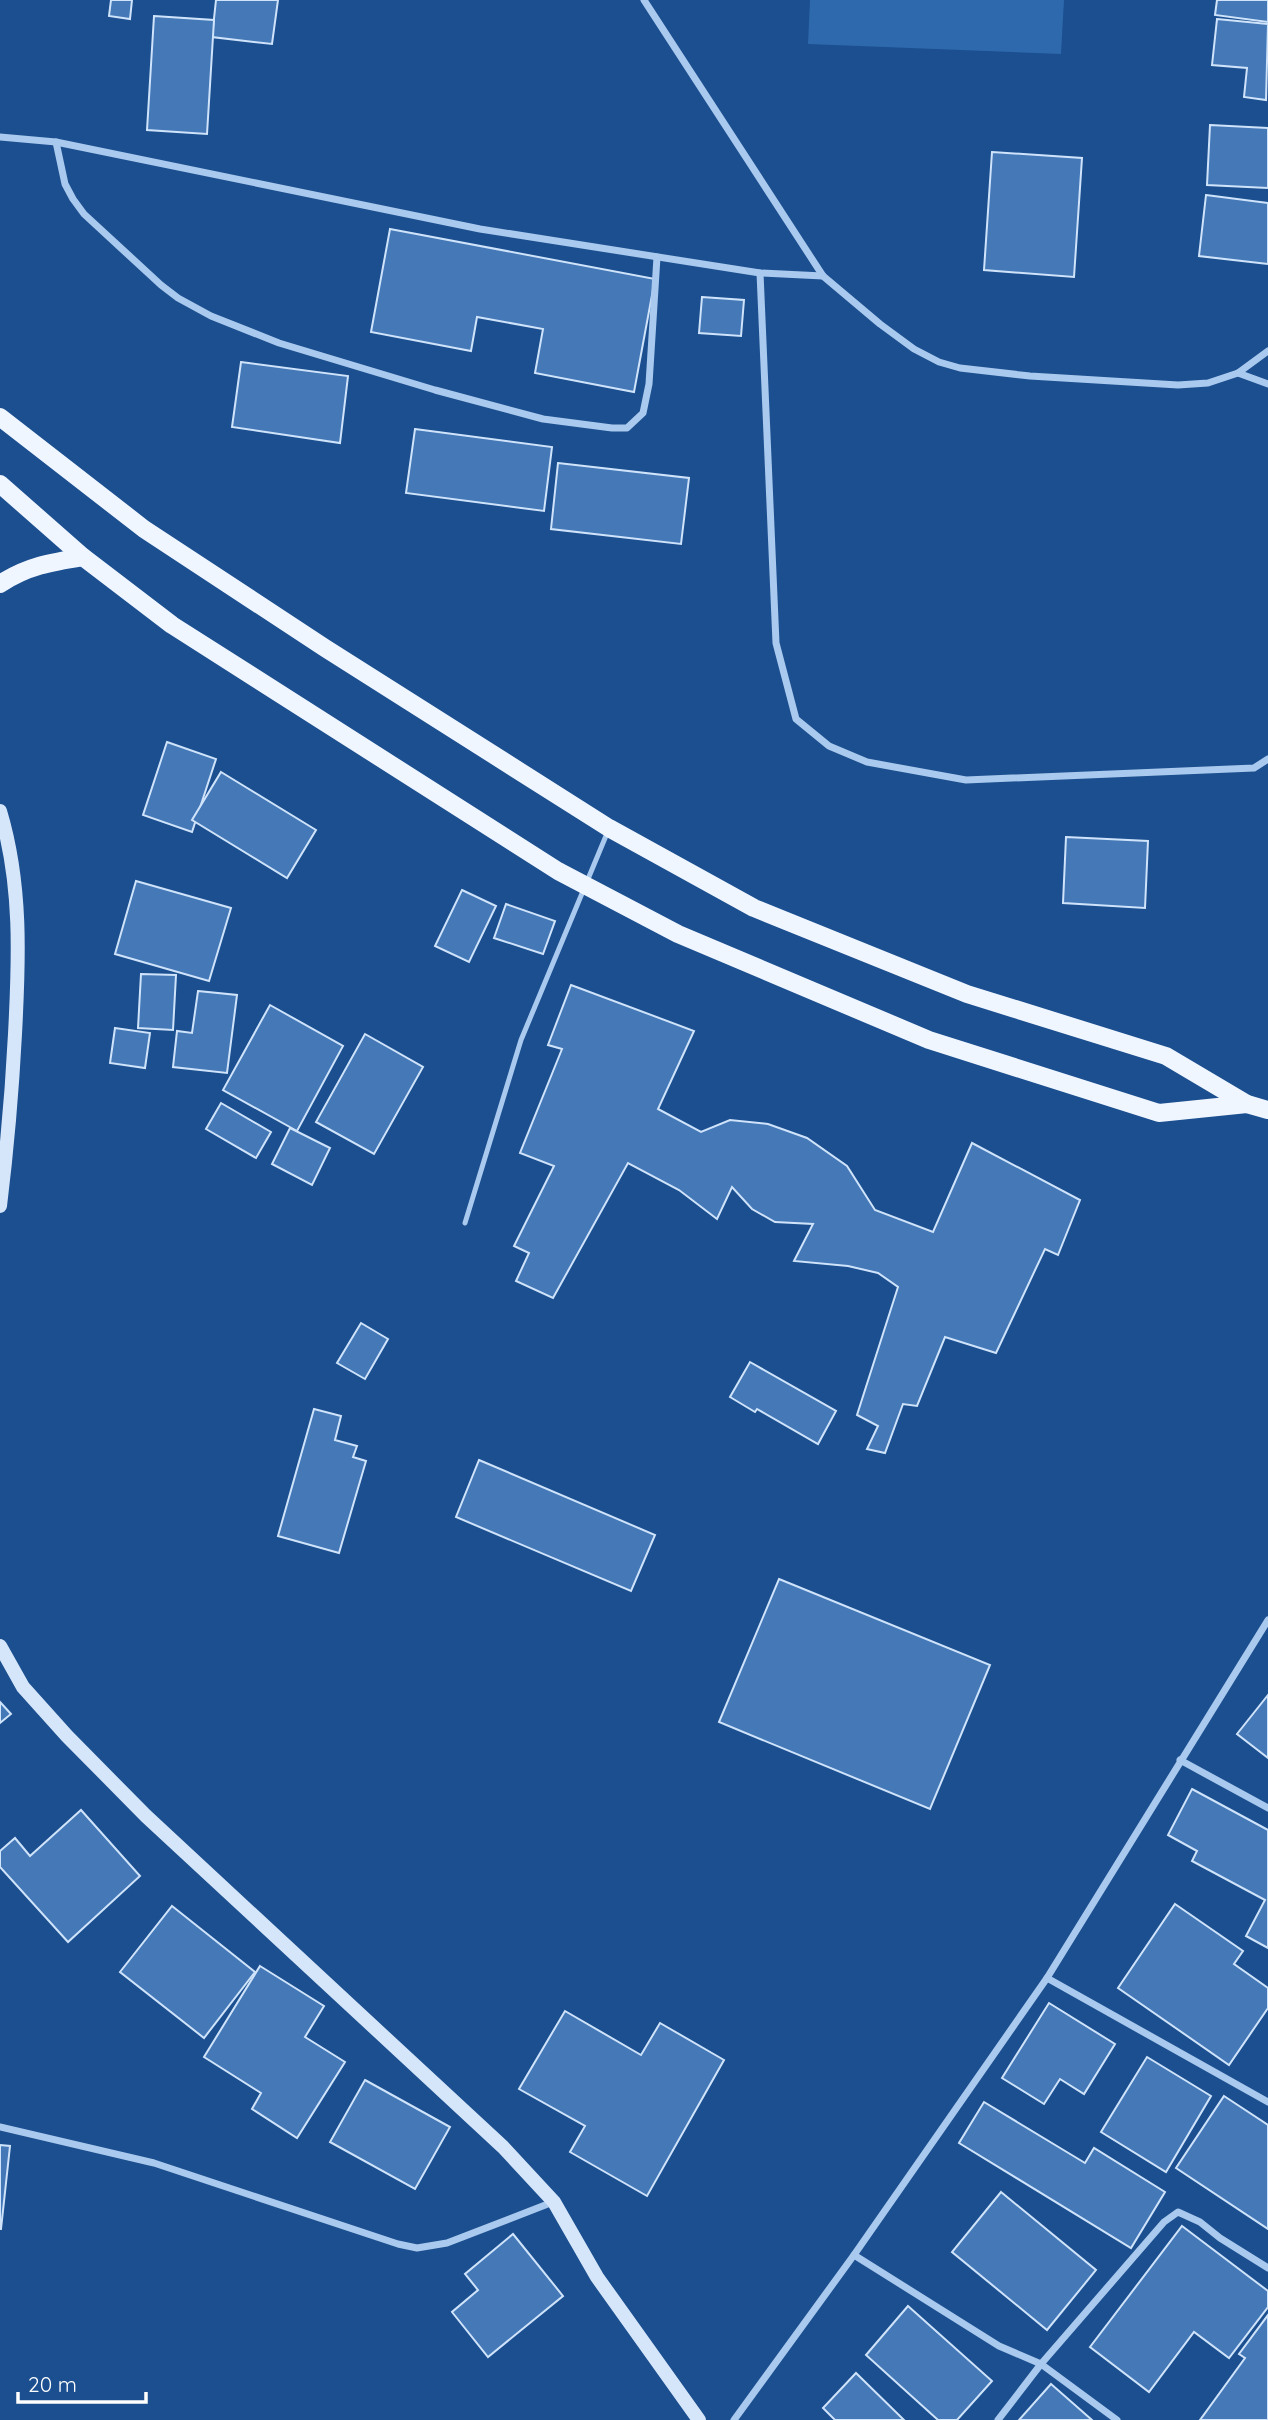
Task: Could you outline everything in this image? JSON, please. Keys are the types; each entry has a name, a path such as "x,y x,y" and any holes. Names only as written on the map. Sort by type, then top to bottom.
{"main road":[{"path":"2,426 144,528 337,655 609,828 754,908 967,995 1167,1056 1247,1104 1268,1110"},
{"path":"0,484 83,557 184,632 558,871 678,934 929,1040 1159,1113 1247,1104"},
{"path":"0,584 18,572 41,564 83,557"},
{"path":"0,811 13,867 19,968 13,1074 0,1206"},
{"path":"0,1646 23,1687 137,1807 503,2147 554,2202 597,2277 699,2420"}],"street":[{"path":"645,0 823,276 880,324 914,348 939,362 960,368 1030,376 1178,385 1208,383 1238,373 1268,351"},
{"path":"0,137 56,142 480,229 760,273 823,276"},
{"path":"56,142 65,184 84,214 161,285 193,307 279,343 543,419 627,428 643,413 649,384 657,257"},
{"path":"760,273 776,643 796,719 829,746 867,762 966,780 1254,768 1268,759"},
{"path":"1238,373 1268,384"},
{"path":"734,2420 854,2255 1047,1978 1268,1620"},
{"path":"1180,1760 1268,1808"},
{"path":"1047,1978 1268,2102"},
{"path":"0,2127 154,2163 398,2245 417,2248 447,2243 554,2202"},
{"path":"998,2420 1041,2364 1164,2222 1178,2212 1200,2222 1268,2268"},
{"path":"854,2255 999,2346 1041,2364 1117,2420"}],"lane":[{"path":"465,1223 521,1040 609,828"}],"shaded area":[{"path":"810,0 1064,0 1061,54 808,44"}],"building":[{"path":"111,0 132,0 130,19 109,16"},
{"path":"216,0 278,0 272,44 212,37"},
{"path":"1217,0 1268,0 1268,22 1215,15"},
{"path":"154,16 214,20 207,134 147,130"},
{"path":"1217,19 1268,24 1266,100 1244,97 1247,68 1212,65"},
{"path":"1210,125 1268,128 1268,188 1207,185"},
{"path":"992,152 1082,158 1074,277 984,270"},
{"path":"1206,195 1268,203 1268,264 1199,256"},
{"path":"390,229 655,279 634,392 535,373 543,329 477,317 471,351 371,332"},
{"path":"702,297 744,300 741,336 699,333"},
{"path":"241,362 348,376 340,443 232,427"},
{"path":"415,429 552,447 544,511 406,493"},
{"path":"558,463 689,478 681,544 551,529"},
{"path":"167,742 216,759 192,832 143,815"},
{"path":"221,772 316,830 287,878 192,820"},
{"path":"1066,837 1148,841 1145,908 1063,903"},
{"path":"136,881 231,908 209,981 115,954"},
{"path":"462,890 496,906 469,962 435,946"},
{"path":"506,904 555,921 543,954 494,938"},
{"path":"141,974 176,975 173,1030 138,1028"},
{"path":"571,985 694,1031 658,1109 701,1132 730,1120 768,1124 807,1138 847,1166 875,1210 933,1232 972,1143 1080,1200 1058,1255 1045,1249 996,1353 945,1337 917,1406 903,1404 885,1453 867,1449 878,1426 857,1415 898,1287 878,1273 848,1266 794,1261 813,1224 775,1222 752,1209 732,1187 717,1219 679,1190 628,1163 553,1298 516,1281 529,1253 514,1246 554,1166 520,1153 562,1049 548,1045"},
{"path":"198,991 237,995 227,1073 173,1067 177,1031 192,1033"},
{"path":"270,1005 343,1046 297,1131 223,1090"},
{"path":"115,1028 150,1033 145,1068 110,1063"},
{"path":"365,1034 423,1067 374,1154 316,1122"},
{"path":"221,1103 271,1132 256,1158 206,1129"},
{"path":"290,1128 330,1148 312,1185 272,1164"},
{"path":"361,1323 388,1339 365,1379 337,1363"},
{"path":"750,1362 836,1411 818,1444 757,1409 755,1412 730,1397"},
{"path":"314,1409 341,1416 335,1440 357,1446 353,1457 366,1461 339,1553 278,1536"},
{"path":"479,1460 655,1535 631,1591 456,1517"},
{"path":"779,1579 990,1665 930,1809 719,1722"},
{"path":"1268,1695 1268,1758 1237,1734"},
{"path":"0,1702 11,1714 0,1723"},
{"path":"1192,1789 1268,1830 1268,1948 1246,1936 1265,1900 1192,1861 1197,1851 1168,1835"},
{"path":"81,1810 140,1876 68,1942 0,1867 0,1851 15,1838 30,1856"},
{"path":"1175,1904 1243,1951 1234,1964 1268,1988 1268,2008 1229,2065 1118,1988"},
{"path":"172,1906 255,1972 204,2038 120,1972"},
{"path":"260,1966 324,2006 305,2037 345,2062 297,2138 252,2109 261,2093 204,2057"},
{"path":"1049,2003 1115,2044 1084,2094 1060,2079 1044,2104 1002,2078"},
{"path":"565,2011 641,2055 660,2023 724,2060 647,2196 570,2152 585,2126 519,2089"},
{"path":"1147,2057 1211,2096 1166,2172 1101,2132"},
{"path":"365,2080 450,2127 415,2189 330,2142"},
{"path":"1224,2096 1268,2125 1268,2229 1176,2168"},
{"path":"984,2102 1085,2163 1094,2148 1165,2192 1131,2248 959,2143"},
{"path":"0,2145 10,2146 1,2229 0,2229"},
{"path":"1001,2192 1096,2270 1047,2330 952,2252"},
{"path":"1182,2226 1268,2291 1268,2307 1229,2358 1194,2332 1149,2392 1090,2347"},
{"path":"513,2234 563,2296 488,2357 452,2312 478,2290 465,2274"},
{"path":"908,2306 992,2381 957,2420 938,2420 866,2355"},
{"path":"1268,2315 1268,2420 1200,2420 1245,2358 1239,2354"},
{"path":"856,2373 904,2420 835,2420 823,2408"},
{"path":"1051,2384 1092,2420 1019,2420"}]}
